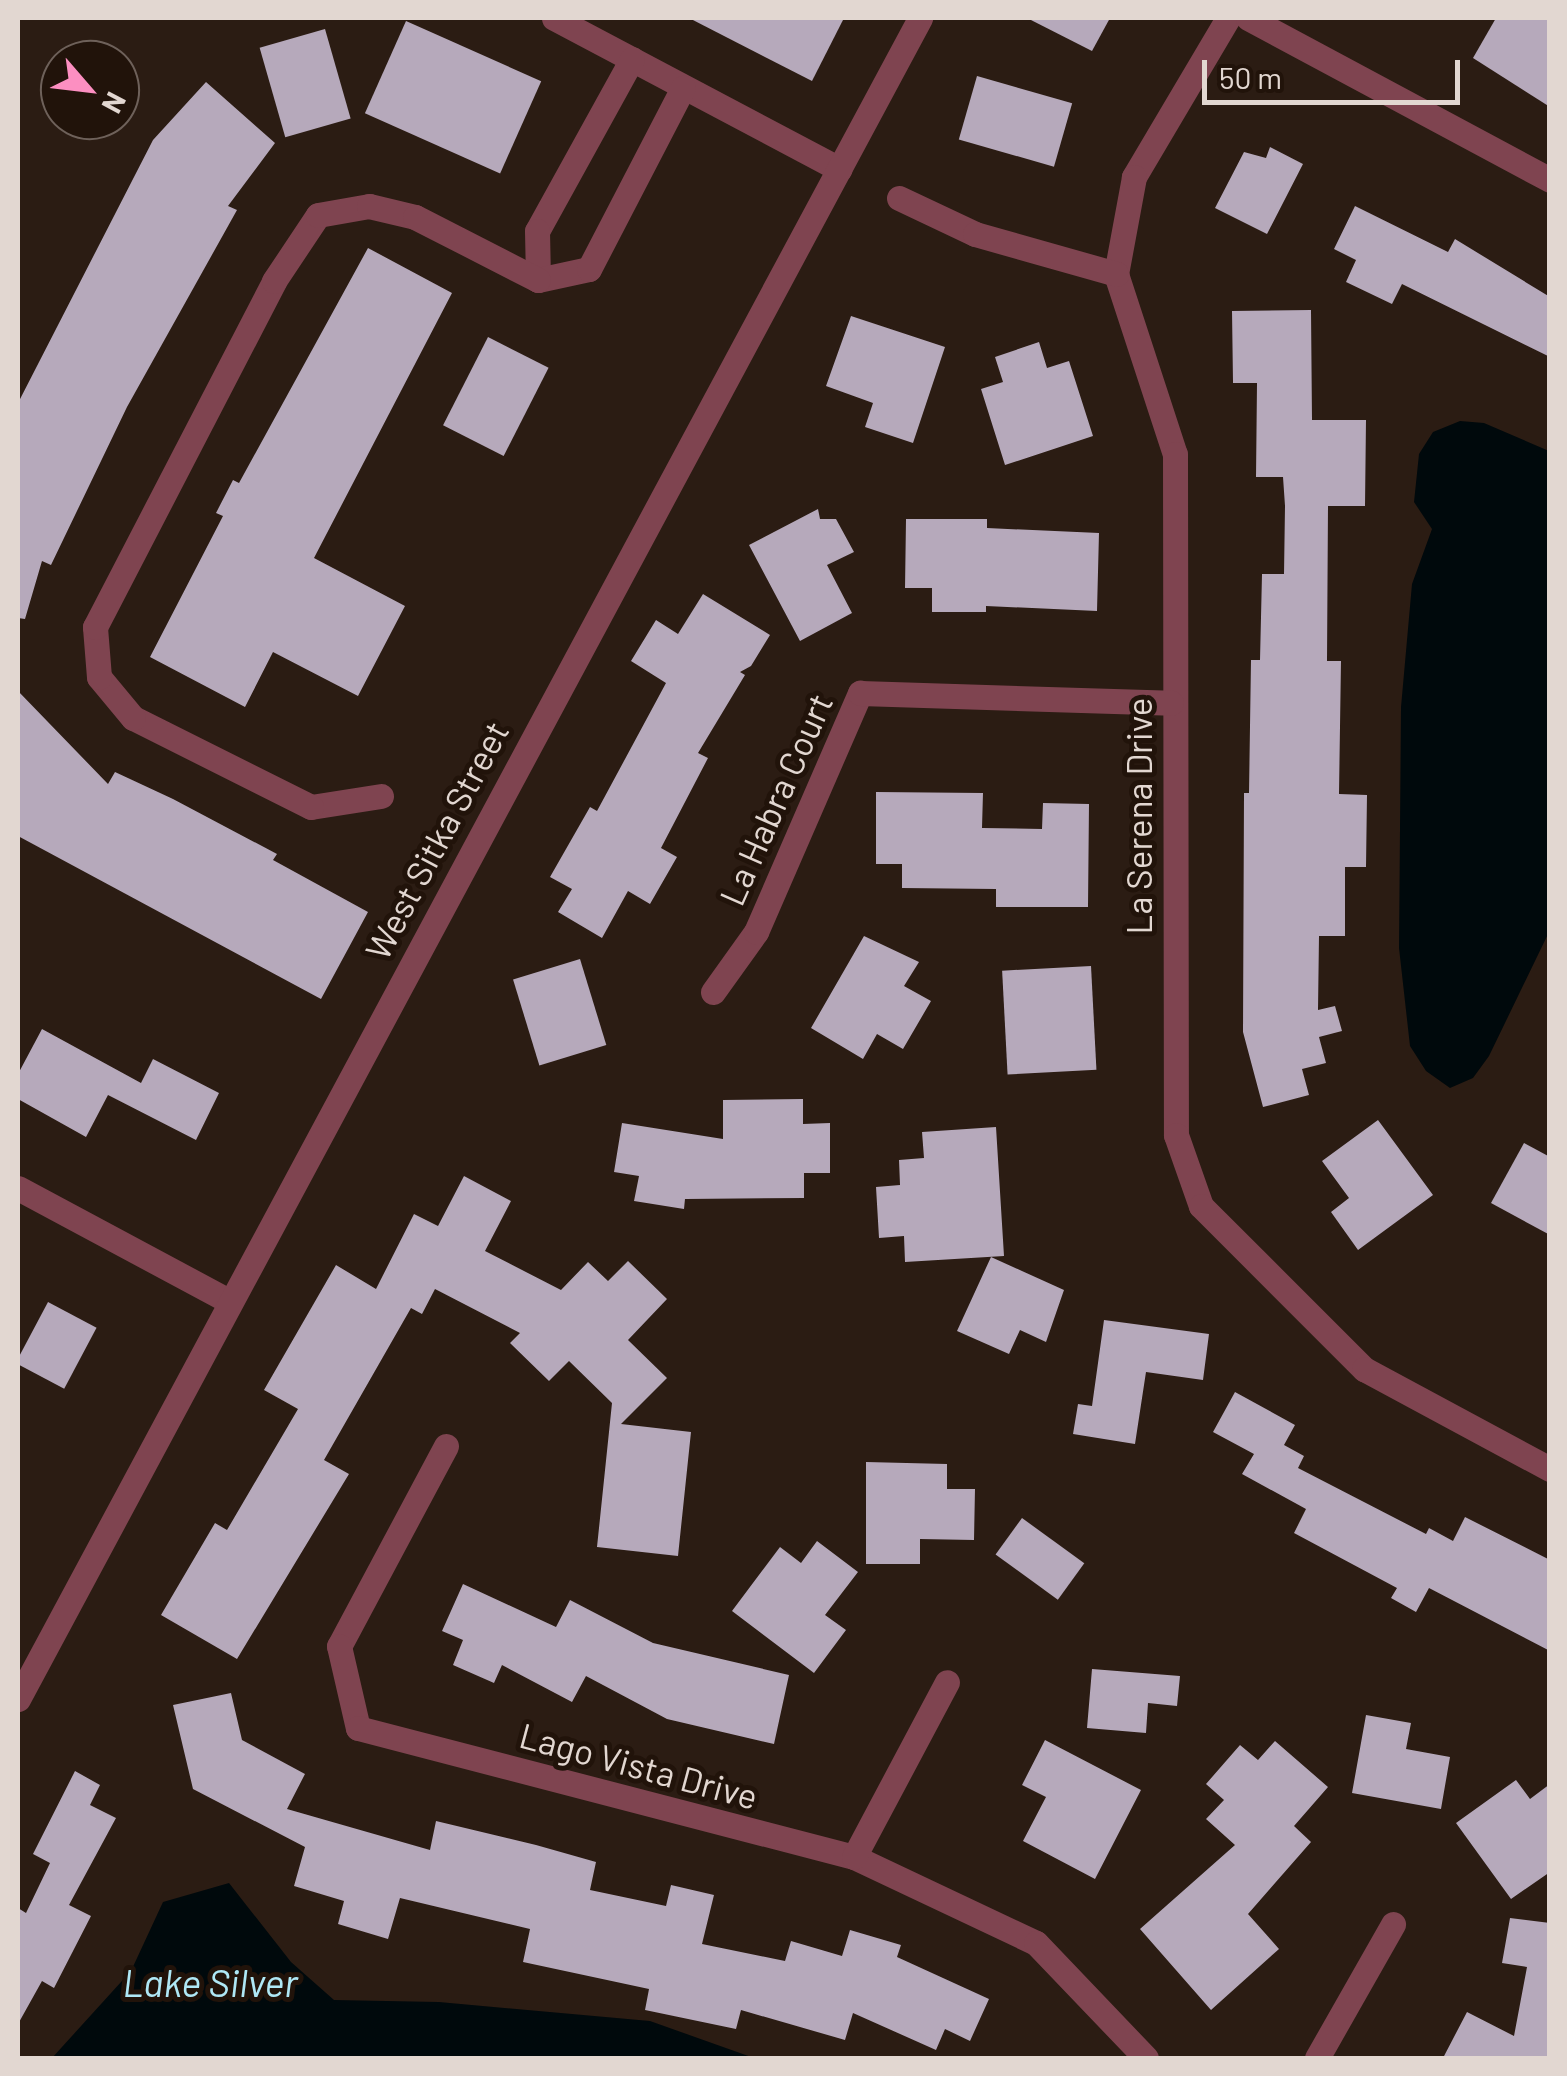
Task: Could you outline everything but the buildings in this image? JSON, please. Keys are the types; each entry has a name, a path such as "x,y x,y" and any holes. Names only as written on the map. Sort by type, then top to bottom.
{"street":[{"path":"554,18 839,169"},
{"name":"West Sitka Street","path":"18,1699 227,1300 920,18"},
{"name":"La Serena Drive","path":"1228,18 1134,177 1116,274 1175,454 1171,704 1176,1135 1201,1206 1364,1369 1550,1468"},
{"path":"1248,18 1550,180"},
{"path":"538,280 537,231 632,59"},
{"path":"381,796 311,807 132,718 98,677 95,627 274,280 318,215 368,206 415,216 538,280 589,269 683,88"},
{"path":"900,198 975,234 1116,274"},
{"name":"La Habra Court","path":"713,992 756,932 860,693 1171,704"},
{"path":"18,1188 227,1300"},
{"name":"Lago Vista Drive","path":"446,1446 339,1646 358,1728 854,1857 1036,1943 1146,2058"},
{"path":"854,1857 947,1682"},
{"path":"1317,2058 1393,1924"}],"water":[{"path":"1460,421 1484,423 1549,451 1550,930 1489,1056 1473,1078 1450,1088 1426,1071 1410,1046 1399,948 1401,707 1412,584 1432,529 1414,502 1419,454 1433,432"},
{"name":"Lake Silver","path":"229,1883 291,1962 334,2000 439,2002 650,2021 754,2058 52,2058 131,1971 163,1902"}]}
